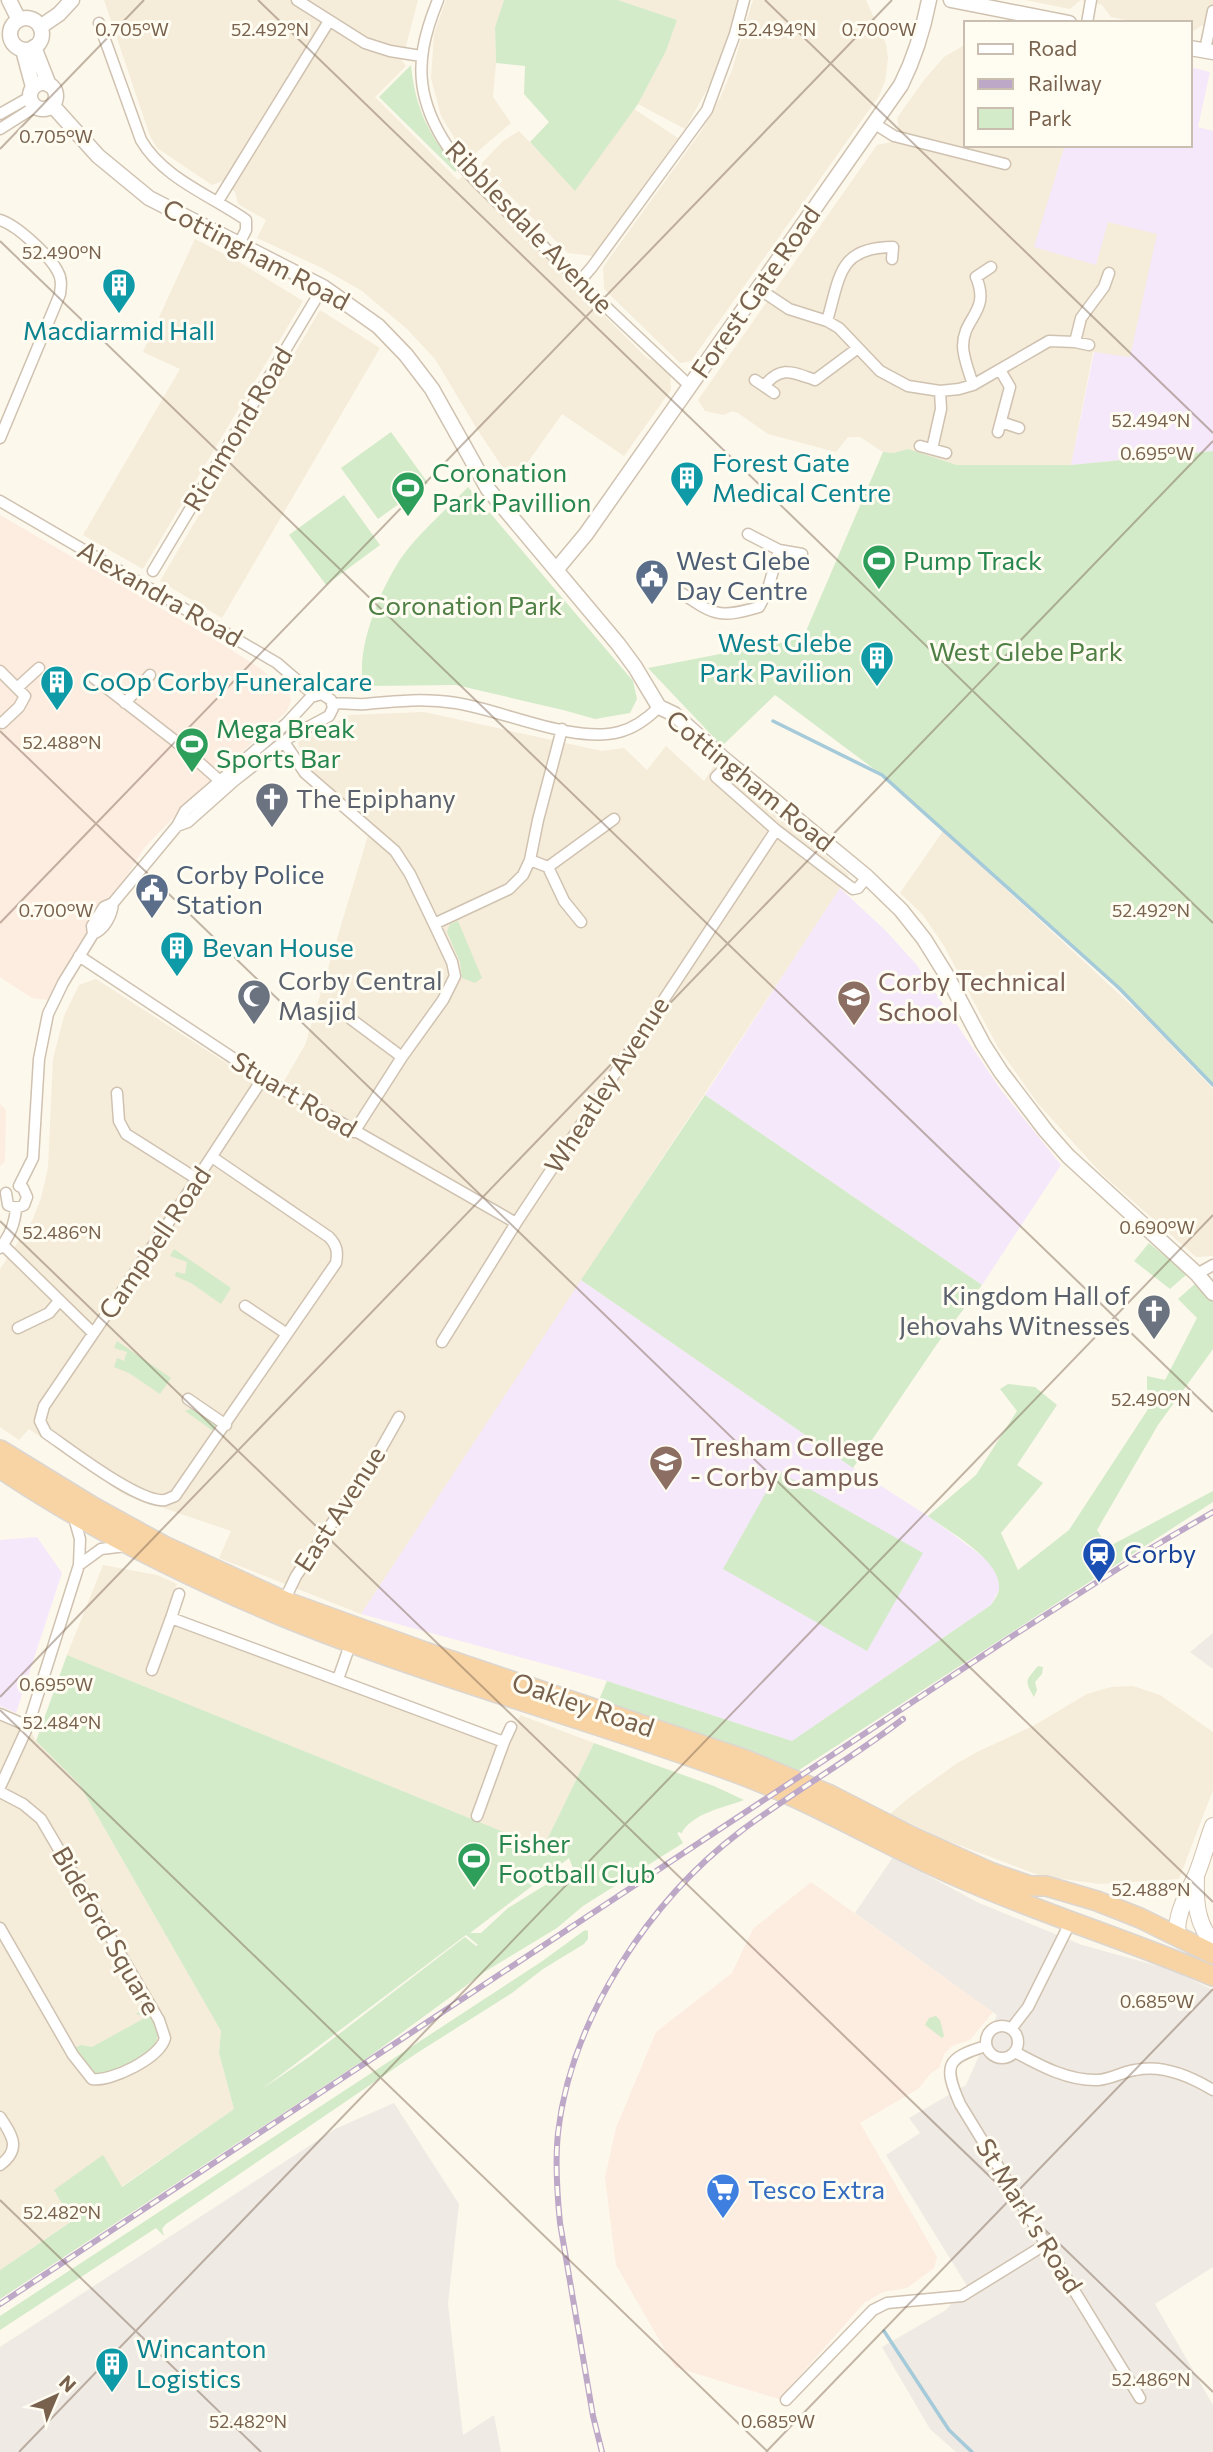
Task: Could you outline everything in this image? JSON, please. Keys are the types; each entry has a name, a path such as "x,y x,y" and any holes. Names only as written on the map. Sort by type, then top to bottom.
{"highway":[{"name":"Oakley Road","path":"0,1450 128,1527 223,1575 284,1601 402,1644 757,1764 830,1795 964,1861 1030,1886 1046,1886 1097,1901 1177,1935 1213,1954"},
{"name":"Oakley Road","path":"0,1468 132,1546 277,1614 351,1642 776,1787 950,1874 1213,1974"},
{"path":"1030,1886 1043,1896 1067,1906 1071,1911 1071,1921"},
{"path":"1071,1921 1080,1909 1097,1901"},
{"path":"1177,1935 1180,1946 1213,1974"}],"main road":[{"path":"1177,1935 1180,1906 1209,1850 1213,1826"},
{"path":"1196,1873 1198,1917 1213,1942"},
{"path":"1146,1921 1170,1914 1180,1906"}],"street":[{"path":"9,0 19,20"},
{"path":"40,27 59,14 72,0"},
{"path":"297,0 365,43 390,51 421,56"},
{"name":"Ribblesdale Avenue","path":"438,0 428,25 421,56 425,97 437,129 449,150 579,282 690,386"},
{"path":"579,282 707,110 744,0"},
{"name":"Forest Gate Road","path":"556,570 586,534 901,85 923,35 929,0"},
{"path":"951,0 1054,21"},
{"path":"1087,21 1091,0"},
{"path":"1203,50 1213,12"},
{"path":"28,18 40,27 41,36 29,48 14,45 10,36 12,27 19,20 28,18"},
{"path":"218,201 329,21"},
{"path":"99,23 141,140 150,156 164,170 246,220 246,230 239,244"},
{"path":"0,114 55,95 29,48"},
{"name":"Cottingham Road","path":"29,48 38,99 98,156 149,198 323,287 378,326 406,355 432,389 488,489 635,667 659,707 674,714 724,759 867,877 901,910 947,975 984,1044 1046,1131 1069,1156 1197,1274 1213,1293"},
{"path":"0,129 30,110 38,99"},
{"path":"875,124 894,136 1005,164"},
{"path":"0,219 17,228 58,271 61,281 60,294 0,438"},
{"path":"827,321 844,267 853,257 867,249 893,247 892,259"},
{"path":"973,385 963,348 967,328 979,309 981,288 976,277 991,268"},
{"path":"1075,342 1081,318 1104,287 1109,273"},
{"path":"1091,282 1104,287"},
{"name":"Richmond Road","path":"153,571 323,287"},
{"path":"759,289 789,309 827,321 839,328 880,371 908,386 940,391 973,385 1049,341 1089,345"},
{"path":"774,393 760,383 782,371 815,380 858,348"},
{"path":"1000,370 1010,387 1000,427 1019,428"},
{"path":"932,449 941,409 940,391"},
{"path":"919,446 946,453"},
{"name":"Alexandra Road","path":"0,502 277,663 311,698"},
{"path":"748,534 779,550 802,554"},
{"path":"684,594 709,612 722,614 759,607 767,591 779,550"},
{"path":"17,688 39,668"},
{"path":"0,671 25,696 19,707 2,723"},
{"path":"125,703 149,675"},
{"path":"94,678 174,740 219,780"},
{"path":"19,1186 33,1158 35,1094 42,1037 48,1014 93,933 92,926 98,916 104,907 113,903 177,826 185,811 219,780 293,717 311,698 325,695 332,704"},
{"path":"311,698 306,709 310,716 321,720"},
{"path":"332,704 430,699 598,735 618,733 647,720 659,707"},
{"path":"177,826 188,822 284,742 329,716 332,704"},
{"path":"434,924 509,889 523,875 530,860 562,729"},
{"path":"284,742 305,773 395,851 410,874 452,962 455,975 443,1000 402,1057 354,1132"},
{"path":"722,771 716,777 776,830 853,890 867,877"},
{"path":"548,867 614,819"},
{"name":"Wheatley Avenue","path":"442,1342 516,1223 776,830"},
{"path":"530,860 548,867 561,904 581,922"},
{"name":"Stuart Road","path":"79,956 262,1078 516,1223"},
{"path":"351,1019 402,1057"},
{"name":"Campbell Road","path":"226,1425 175,1496 164,1500 137,1493 46,1433 40,1421 44,1405 197,1180 262,1078"},
{"path":"132,1103 118,1098 119,1121 126,1134 197,1180"},
{"path":"188,1399 226,1425 336,1263 337,1256 335,1243 212,1157"},
{"path":"19,1186 27,1197 24,1205 16,1208 8,1205 3,1194 11,1187 19,1186"},
{"path":"16,1208 15,1221 1,1246 93,1333"},
{"path":"1197,1274 1213,1265"},
{"path":"18,1328 49,1313 59,1301"},
{"path":"245,1306 287,1334"},
{"name":"East Avenue","path":"284,1601 296,1576 373,1463 399,1417"},
{"path":"0,1787 28,1726 79,1565 80,1539 73,1513"},
{"path":"79,1565 101,1549 132,1546"},
{"path":"152,1670 179,1594"},
{"path":"171,1618 504,1742"},
{"path":"338,1679 351,1642"},
{"path":"0,1714 28,1726"},
{"path":"477,1816 511,1727"},
{"name":"Bideford Square","path":"0,1792 23,1804 41,1819 159,2020 165,2038 160,2050 114,2076 92,2079 73,2055 0,1928"},
{"path":"1011,2029 1028,2007 1071,1921"},
{"path":"1002,2026 1011,2029 1018,2038 1015,2052 1007,2058 992,2055 986,2046 986,2037 992,2029 1002,2026"},
{"name":"St Mark's Road","path":"986,2046 959,2054 951,2066 952,2085 960,2104 1140,2398"},
{"path":"1015,2052 1059,2073 1079,2079 1099,2080 1134,2070 1153,2068 1175,2071 1213,2090"},
{"path":"0,2117 13,2144 10,2156 0,2165"},
{"path":"786,2400 873,2311 887,2303 962,2296 1046,2244"}],"shaded area":[{"path":"104,0 418,0 402,61 406,66 375,97 458,180 463,176 648,359 654,360 670,375 671,390 624,456 562,414 513,483 435,359 407,329 362,291 320,267 257,238 266,220 238,204 235,192 223,181 212,185 157,148 150,136"},
{"path":"446,0 504,0 495,27 493,97 511,123 470,158 441,116 431,78 434,34"},
{"path":"618,0 737,0 731,31 716,73 685,129 638,104 666,51 677,20"},
{"path":"753,0 866,0 886,44 888,58 885,81 879,96 691,361 680,363 604,289 603,267 702,130 732,70"},
{"path":"1025,0 1081,0 1070,9"},
{"path":"1081,0 1213,0 1213,28 1203,25 1192,32 1192,21 1130,21 1111,17 1102,5"},
{"path":"964,45 964,147 1064,147 1035,247 1108,221 1158,233 1130,358 1093,352 1071,465 957,465 909,450 883,452 860,437 848,437 836,452 768,434 732,411 724,415 705,411 698,400 877,145 892,142 899,131 897,118 944,57"},
{"path":"1192,68 1210,72 1198,127 1213,131 1213,451 1071,465 1094,352 1130,357 1157,234 1108,222 1096,265 1034,247 1064,147 1192,147"},
{"path":"634,109 678,138 593,256 568,253 482,168 482,163 503,141 519,131 575,190"},
{"path":"195,239 303,301 143,569 83,535 180,369 143,352"},
{"path":"320,310 380,348 222,618 160,581"},
{"path":"0,515 219,642 261,669 289,693 291,700 287,711 204,786 144,848 50,1000 32,998 0,977"},
{"path":"424,712 602,751 624,748 647,770 666,746 704,781 714,766 849,875 361,1614 219,1558 231,1531 125,1495 29,1429 19,1440 0,1427 0,1269 32,1221 41,1198 48,1168 53,1059 64,1016 79,985 96,979 276,1095 305,1045 370,829 305,773 298,742 350,715"},
{"path":"943,831 1146,1019 1213,1089 1213,1256 1196,1257 1102,1174 1039,1105 999,1049 944,946 923,915 900,893"},
{"name":"Corby Technical School","path":"840,888 886,931 916,964 1001,1090 1061,1165 982,1285 705,1095"},
{"path":"0,1104 6,1110 5,1161 0,1166"},
{"name":"Tresham College - Corby Campus","path":"581,1280 853,1468 928,1516 989,1561 1000,1588 991,1605 792,1741 607,1681 361,1614"},
{"path":"37,1537 62,1573 16,1713 0,1706 0,1540"},
{"path":"103,1565 157,1575 177,1584 163,1622 494,1742 509,1747 520,1715 594,1743 543,1848 67,1655"},
{"path":"1213,1633 1213,1669 1190,1652"},
{"path":"1133,1686 1160,1695 1213,1732 1213,1790 1179,1879 1100,1884 1041,1876 943,1839 890,1814 956,1764 1033,1726 1087,1694 1111,1687"},
{"path":"0,1714 28,1726 36,1741 79,1784 221,2031 219,2053 234,2109 0,2270"},
{"path":"893,1857 979,1903 1082,1945 1173,1970 1213,1990 1213,2267 1155,2304 1213,2405 1213,2452 956,2452 930,2429 882,2347 946,2310 967,2286 886,2155 920,2133 909,2118 966,2085 997,2015 855,1913"},
{"path":"811,1882 993,2012 970,2040 952,2046 945,2053 939,2068 931,2073 918,2089 860,2123 937,2257 934,2268 907,2288 883,2292 864,2303 779,2399 675,2367 616,2265 605,2177 616,2128 656,2032 732,1973 753,1929"},
{"path":"394,2103 459,2204 448,2304 463,2435 494,2415 501,2452 0,2452 0,2347 335,2129"}],"green space":[{"path":"504,0 618,0 677,20 666,51 638,104 575,191 530,142 549,122 524,94 525,66 496,63 495,27"},
{"path":"411,65 416,95 425,121 439,145 458,168 455,172 379,97"},
{"path":"391,432 428,483 378,519 341,468"},
{"name":"West Glebe Park","path":"908,449 957,465 1071,465 1213,451 1213,1085 1119,988 882,775 775,695 722,746 648,668 803,638 883,452 894,453"},
{"name":"Coronation Park","path":"468,487 633,681 637,699 630,713 595,719 456,685 364,686 362,672 366,637 387,582 411,545"},
{"path":"344,495 380,545 326,585 289,535"},
{"path":"458,921 482,978 475,983 462,978 460,962 447,932 450,924"},
{"path":"705,1095 982,1285 937,1344 853,1468 581,1280"},
{"path":"1149,1243 1187,1274 1170,1289 1134,1261"},
{"path":"174,1249 231,1288 221,1304 191,1283 175,1276 176,1272 185,1274 187,1262 170,1256"},
{"path":"1196,1283 1213,1301 1213,1349 1158,1425 1097,1530 1108,1547 1213,1491 1213,1502 796,1772 599,1700 607,1681 792,1741 991,1605 999,1588 990,1565 971,1546 928,1516 976,1475 1017,1411 1000,1389 1008,1384 1035,1387 1057,1405 1017,1465 1043,1483 1001,1533 1018,1570 1069,1530 1154,1400 1147,1389 1147,1376 1165,1380 1197,1318 1178,1299"},
{"path":"117,1341 171,1378 160,1394 129,1373 114,1367 117,1358 124,1361 127,1352 114,1348"},
{"path":"192,1408 214,1421 216,1426 213,1431 185,1411"},
{"path":"778,1471 923,1553 867,1651 723,1569"},
{"path":"67,1655 543,1848 594,1743 714,1786 744,1800 700,1816 681,1834 677,1833 683,1843 583,1906 557,1928 486,1971 370,2056 0,2299 0,2270 72,2221 54,2190 103,2155 122,2187 234,2109 219,2053 221,2031 79,1784 36,1741","holes":["569,1858 573,1868 508,1908 481,1933 470,1933","466,1935 478,1945 465,1937 309,2057 262,2089"]},
{"path":"1038,1666 1043,1667 1042,1674 1035,1682 1037,1690 1034,1697 1028,1687 1028,1680"},
{"path":"585,1930 588,1931 588,1939 584,1944 417,2053 166,2224 162,2229 164,2236 156,2228 0,2330 0,2316 541,1962"},
{"path":"146,2008 159,2033 153,2049 130,2064 111,2072 94,2073 87,2068 75,2048 81,2045 92,2047 143,2019 143,2016 136,2014"},
{"path":"936,2016 940,2020 944,2036 942,2038 925,2025 929,2018"}],"waterway":[{"path":"773,721 882,775 1119,988 1213,1085"},
{"path":"884,2331 949,2430 972,2452"}],"railway":[{"path":"0,2304 1014,1635 1141,1554 1213,1512"},
{"path":"602,2452 593,2416 560,2223 557,2189 558,2133 566,2090 579,2047 620,1965 676,1891 741,1831 903,1719"}],"place":[{"name":"Macdiarmid Hall","path":"119,315"},
{"name":"Forest Gate Medical Centre","path":"687,508"},
{"name":"Coronation Park Pavillion","path":"408,518"},
{"name":"Pump Track","path":"879,591"},
{"name":"West Glebe Day Centre","path":"652,606"},
{"name":"West Glebe Park Pavilion","path":"877,688"},
{"name":"CoOp Corby Funeralcare","path":"57,712"},
{"name":"Mega Break Sports Bar","path":"192,774"},
{"name":"The Epiphany","path":"272,829"},
{"name":"Corby Police Station","path":"152,920"},
{"name":"Bevan House","path":"177,978"},
{"name":"Corby Central Masjid","path":"254,1026"},
{"name":"Corby Technical School","path":"854,1027"},
{"name":"Kingdom Hall of Jehovahs Witnesses","path":"1154,1341"},
{"name":"Tresham College - Corby Campus","path":"666,1492"},
{"name":"Corby","path":"1099,1584"},
{"name":"Fisher Football Club","path":"474,1889"},
{"name":"Tesco Extra","path":"723,2220"},
{"name":"Wincanton Logistics","path":"112,2394"}]}
